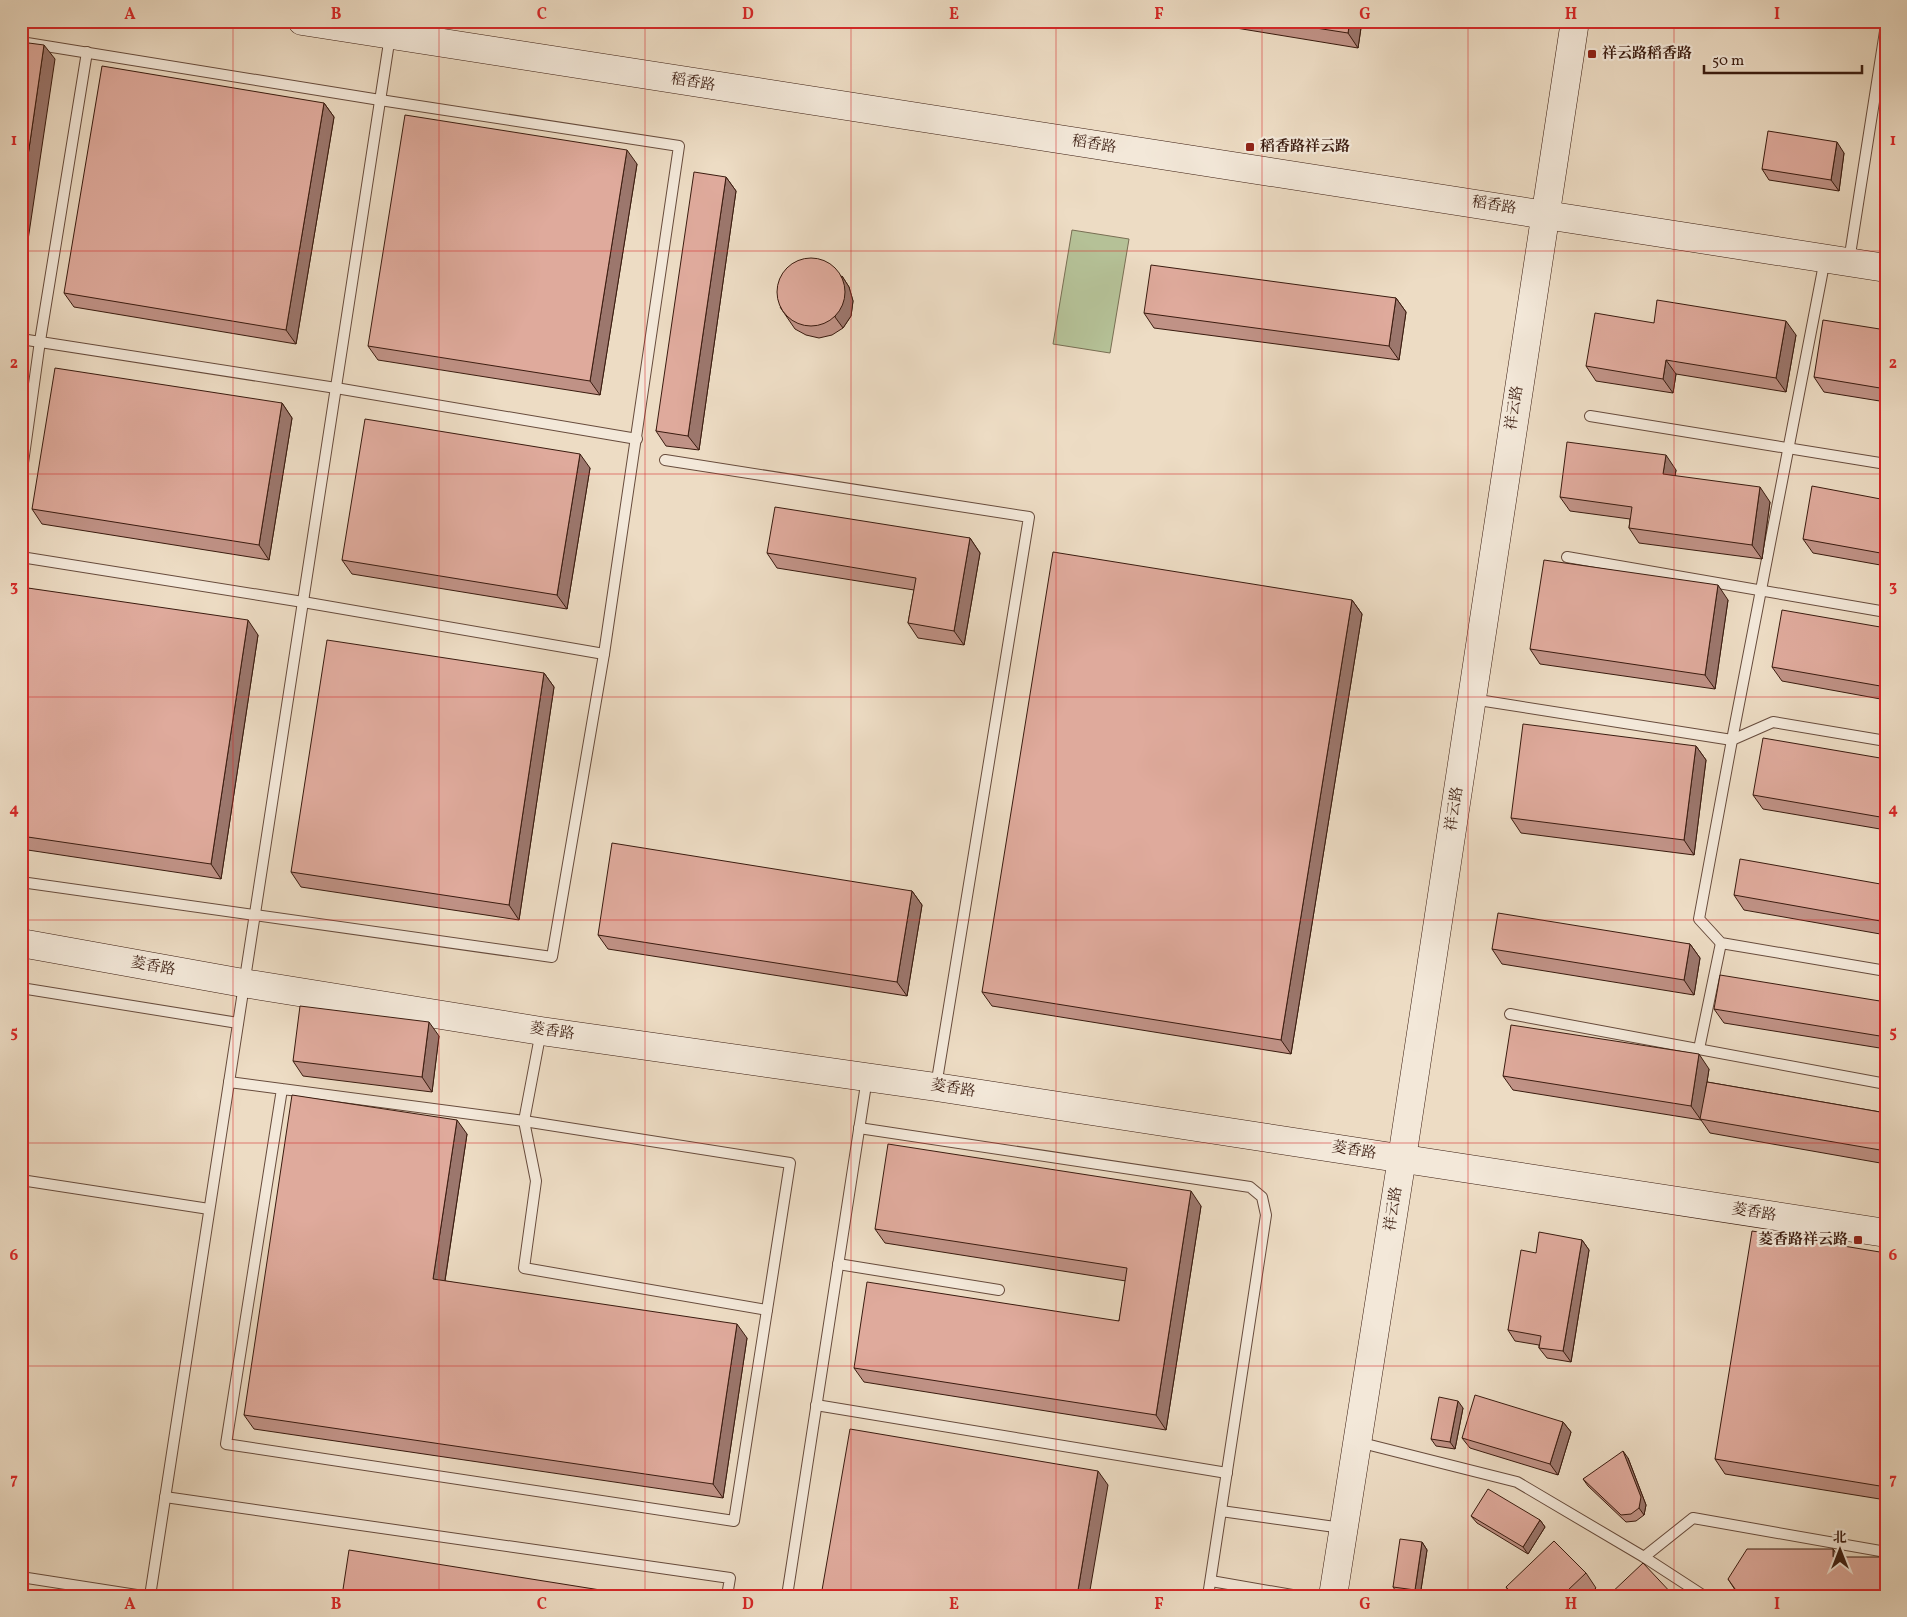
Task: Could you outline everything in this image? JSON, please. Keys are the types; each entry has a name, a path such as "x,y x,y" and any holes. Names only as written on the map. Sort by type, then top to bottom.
{"street":[{"name":"稻香路","path":"302,21 1886,268"},
{"name":"祥云路","path":"1333,1596 1402,1158 1574,21"},
{"name":"菱香路","path":"21,943 243,983 541,1031 936,1087 1886,1233"}],"lane":[{"path":"1886,25 1837,260 1789,448 1699,919 1721,943 1886,971"},
{"path":"150,1596 390,36"},
{"path":"21,42 678,146 637,439 604,654 552,957 21,882"},
{"path":"21,477 40,342 87,52"},
{"path":"21,339 336,388 637,439"},
{"path":"1590,416 1886,464"},
{"path":"665,460 1029,517 936,1087"},
{"path":"21,557 303,602 604,654"},
{"path":"1567,557 1886,612"},
{"path":"1471,699 1732,740 1773,722 1886,741"},
{"path":"1699,1049 1721,943"},
{"path":"21,988 238,1023"},
{"path":"1510,1014 1886,1084"},
{"path":"541,1031 524,1121 536,1181 524,1268 767,1310"},
{"path":"787,1596 867,1077"},
{"path":"229,1082 282,1089 524,1121 790,1162 734,1521 226,1444 282,1089"},
{"path":"859,1128 1250,1187 1262,1197 1266,1215 1208,1596"},
{"path":"21,1180 209,1209"},
{"path":"838,1264 999,1290"},
{"path":"816,1405 1227,1473"},
{"path":"1357,1442 1517,1482 1644,1557 1704,1596"},
{"path":"165,1497 730,1578 728,1596"},
{"path":"1221,1511 1343,1528"},
{"path":"1644,1557 1693,1518 1886,1552"},
{"path":"21,1577 143,1596"},
{"path":"1211,1581 1298,1596"}],"green space":[{"path":"1072,230 1129,239 1110,353 1053,344"}],"building":[{"path":"1271,21 1350,21 1348,33"},
{"path":"21,42 44,45 21,204"},
{"path":"102,66 324,103 286,330 64,293"},
{"path":"405,115 627,150 590,381 368,346"},
{"path":"1768,131 1837,142 1831,180 1762,169"},
{"path":"694,172 726,177 688,436 656,431"},
{"path":"818,258 830,264 839,273 845,285 843,305 835,316 818,326 804,326 787,316 779,305 777,285 787,268 798,260"},
{"path":"1151,265 1396,298 1389,346 1144,313"},
{"path":"1657,300 1786,321 1776,378 1666,360 1663,379 1586,366 1595,313 1654,323"},
{"path":"1823,320 1886,330 1886,389 1814,377"},
{"path":"55,368 282,403 259,545 32,509"},
{"path":"365,419 580,454 557,595 342,560"},
{"path":"1567,442 1666,455 1663,474 1760,487 1752,545 1629,528 1632,507 1560,497"},
{"path":"1812,486 1886,500 1886,554 1803,539"},
{"path":"775,507 970,538 954,631 908,623 916,578 767,553"},
{"path":"1053,552 1352,600 1281,1040 982,992"},
{"path":"1544,560 1718,585 1705,675 1530,649"},
{"path":"21,587 248,620 211,864 21,836"},
{"path":"1782,610 1886,628 1886,687 1772,667"},
{"path":"327,640 544,673 509,905 291,872"},
{"path":"1523,724 1696,746 1684,840 1511,818"},
{"path":"1763,738 1886,759 1886,818 1753,795"},
{"path":"612,843 912,891 897,982 598,935"},
{"path":"1740,859 1886,885 1886,922 1734,895"},
{"path":"1498,913 1690,944 1684,980 1492,949"},
{"path":"1720,975 1886,1002 1886,1037 1714,1009"},
{"path":"300,1006 429,1022 422,1077 293,1061"},
{"path":"1511,1025 1699,1054 1691,1106 1503,1076"},
{"path":"1707,1082 1886,1113 1886,1151 1700,1119"},
{"path":"292,1095 457,1120 433,1279 737,1324 713,1484 244,1415"},
{"path":"888,1144 1191,1191 1156,1415 854,1368 867,1282 1119,1321 1127,1268 875,1229"},
{"path":"1752,1231 1886,1253 1886,1487 1715,1459"},
{"path":"1539,1232 1582,1240 1563,1351 1539,1348 1541,1336 1508,1330 1521,1250 1536,1253"},
{"path":"1475,1395 1563,1422 1550,1464 1462,1438"},
{"path":"1439,1397 1458,1401 1450,1442 1431,1439"},
{"path":"850,1429 1098,1471 1077,1596 821,1596"},
{"path":"1623,1451 1641,1497 1639,1508 1631,1514 1621,1515 1583,1479"},
{"path":"1488,1489 1540,1520 1523,1547 1471,1516"},
{"path":"1400,1539 1422,1542 1415,1590 1393,1587"},
{"path":"1554,1541 1586,1573 1567,1591 1572,1596 1514,1596 1506,1587"},
{"path":"1747,1549 1833,1549 1833,1557 1886,1557 1886,1596 1884,1594 1740,1596 1728,1579"},
{"path":"349,1550 638,1596 342,1596"},
{"path":"1643,1563 1674,1596 1608,1596"}],"place":[{"name":"祥云路稻香路","path":"1592,54"},
{"name":"稻香路祥云路","path":"1250,147"},
{"name":"菱香路祥云路","path":"1858,1240"}]}
